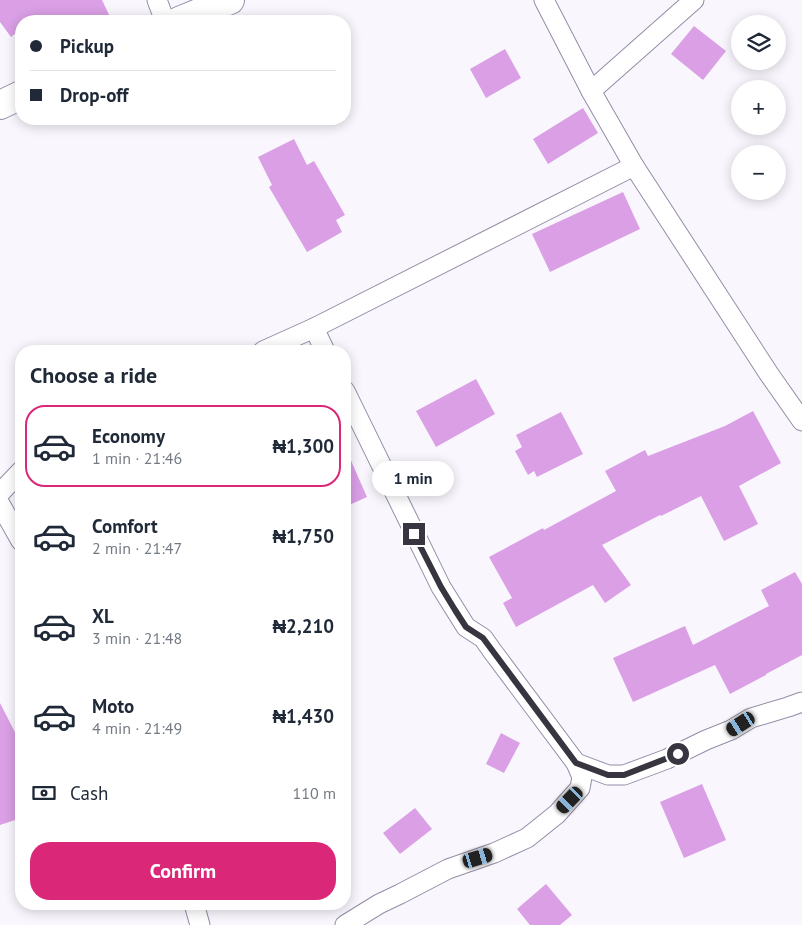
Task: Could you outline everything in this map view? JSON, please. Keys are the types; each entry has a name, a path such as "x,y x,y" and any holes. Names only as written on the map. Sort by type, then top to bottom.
{"street":[{"path":"157,0 163,15"},
{"path":"194,15 230,0"},
{"path":"544,0 591,90 634,166 769,374 802,421"},
{"path":"591,90 694,0"},
{"path":"0,105 15,98"},
{"path":"277,345 634,166"},
{"path":"314,328 323,345"},
{"path":"344,925 360,914 448,869 494,853 527,838 557,814 580,788 582,777 576,763 483,638 466,627 455,610 441,587 351,403"},
{"path":"0,493 15,477"},
{"path":"0,504 15,530"},
{"path":"576,763 608,775 624,775 667,759 731,730 751,718 802,702"},
{"path":"196,910 200,925"}],"building":[{"path":"0,0 102,0 109,15 15,15 15,34 11,37 0,22"},
{"path":"694,26 726,51 703,80 671,54"},
{"path":"505,49 521,78 486,98 470,69"},
{"path":"583,108 598,133 548,164 533,139"},
{"path":"294,139 307,165 314,161 345,215 336,220 342,232 307,252 269,187 272,185 258,157"},
{"path":"623,192 640,229 550,272 532,234"},
{"path":"476,379 495,414 436,447 416,411"},
{"path":"753,411 781,463 739,486 758,524 724,541 701,496 602,545 631,585 605,603 593,585 516,627 503,603 512,598 489,557 616,491 605,471 645,450 648,456 725,426"},
{"path":"561,412 583,454 537,477 534,471 528,475 515,451 522,447 516,435"},
{"path":"351,461 367,497 351,504"},
{"path":"795,572 802,584 802,655 730,694 715,665 633,702 613,658 685,626 693,645 769,606 761,590"},
{"path":"0,703 15,732 15,820 0,825"},
{"path":"501,733 520,743 504,773 486,764"},
{"path":"702,784 726,840 684,858 660,802"},
{"path":"415,808 432,829 400,854 383,833"},
{"path":"546,884 572,915 560,925 530,925 517,909"}],"route":[{"path":"414,534 441,587 466,627 483,638 576,763 608,775 624,775 678,754"}]}
